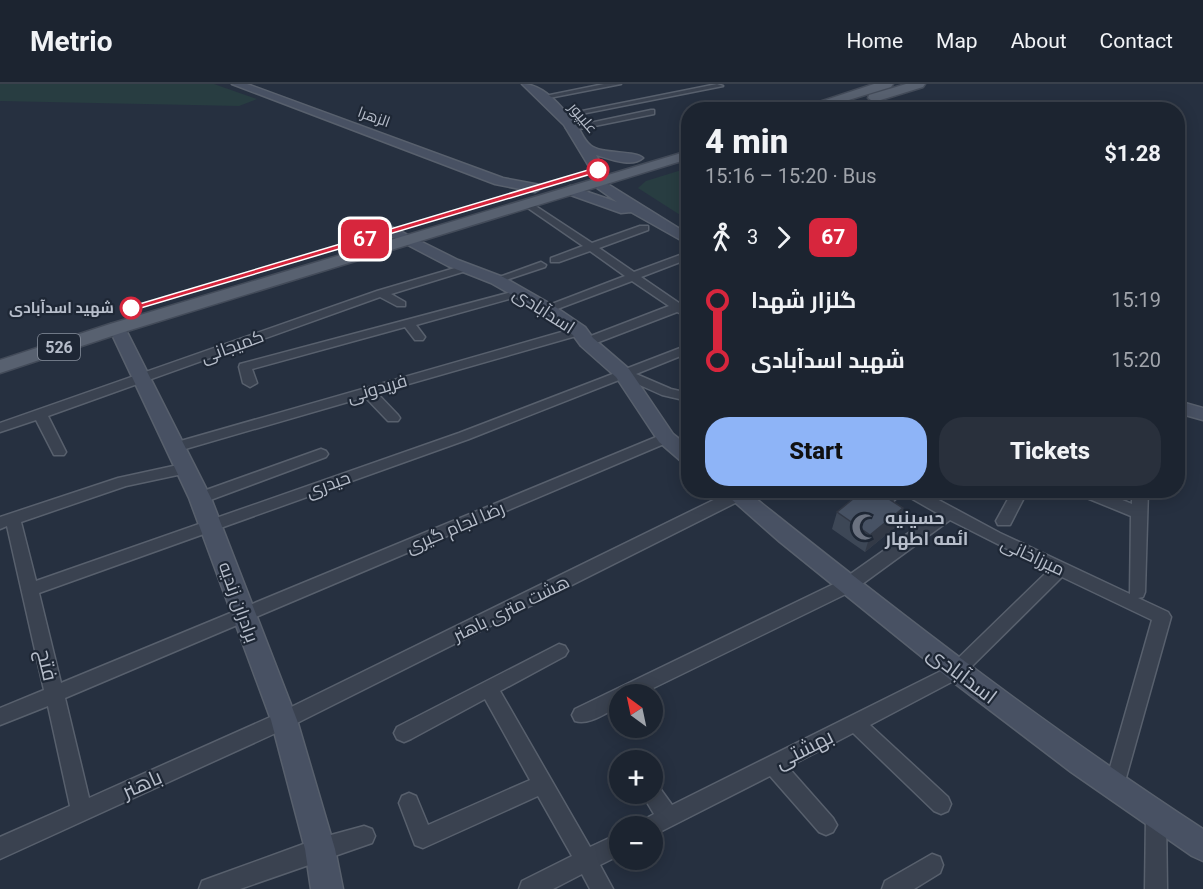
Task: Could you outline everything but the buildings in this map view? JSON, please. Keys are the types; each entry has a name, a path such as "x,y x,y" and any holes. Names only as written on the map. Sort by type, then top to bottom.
{"main road":[{"path":"827,102 887,84"},
{"path":"862,102 919,84"},
{"name":"526","path":"0,350 109,315 498,199 570,190 637,158 681,145"},
{"name":"526","path":"0,367 117,327 410,239 532,196 681,156"}],"street":[{"name":"الزهرا","path":"237,84 500,181 532,196"},
{"name":"علیپور","path":"527,84 561,116 588,149 603,176"},
{"path":"544,98 617,84"},
{"path":"561,116 719,86"},
{"path":"570,128 651,112"},
{"name":"علیپور","path":"588,149 620,158 637,158"},
{"path":"603,176 649,224"},
{"path":"603,176 681,224"},
{"path":"498,199 505,195 505,189 500,181"},
{"path":"570,190 681,237"},
{"path":"532,196 592,247 681,305"},
{"path":"555,260 649,224"},
{"name":"اسدآبادی","path":"392,231 465,268 497,280 548,309 583,336 623,373 666,438 681,450"},
{"path":"548,309 681,258"},
{"path":"497,280 541,265"},
{"name":"کمیجانی","path":"0,428 381,293 465,268"},
{"path":"381,293 400,304"},
{"path":"250,383 245,368 519,294"},
{"name":"فریدونی","path":"176,447 367,390 681,309"},
{"path":"408,323 419,337"},
{"name":"برادران زندیه","path":"117,327 200,498 284,720 320,849 327,889"},
{"name":"حیدری","path":"30,590 464,436 681,352"},
{"path":"623,373 681,396"},
{"path":"367,390 393,418"},
{"path":"1185,409 1203,414"},
{"path":"41,415 59,452"},
{"name":"رضا لجام گیری","path":"0,717 244,617 666,438"},
{"path":"200,498 321,454"},
{"path":"6,521 123,482 187,468"},
{"name":"هشت متری باهنر","path":"284,720 727,498"},
{"name":"اسدآبادی","path":"746,498 955,672 1203,846"},
{"path":"877,508 888,498"},
{"name":"میرزاخانی","path":"920,498 947,514 1162,617 1115,785"},
{"path":"1004,521 1017,498"},
{"path":"1101,498 1138,513"},
{"path":"1137,592 1139,498"},
{"path":"645,684 848,585 947,514"},
{"name":"فتح","path":"6,521 30,590 82,811"},
{"name":"بهشتی","path":"663,820 955,672 1061,568"},
{"path":"404,733 560,651"},
{"path":"489,689 602,889"},
{"path":"582,715 609,702"},
{"name":"باهنر","path":"0,848 284,720"},
{"path":"855,723 941,804"},
{"path":"773,765 826,825"},
{"path":"410,803 423,838 543,784"},
{"path":"1156,815 1156,889"},
{"path":"210,889 320,849 364,836"},
{"path":"530,889 609,849"},
{"path":"893,889 932,865"}],"green space":[{"path":"0,84 214,84 257,99 239,106 0,101"},
{"path":"681,170 681,216 638,188 646,181"}],"bus line":[{"name":"67","path":"131,308 598,170"}],"place":[{"name":"شهید اسدآبادی","path":"131,308"},
{"name":"حسینیه ائمه اطهار","path":"865,527"}]}
